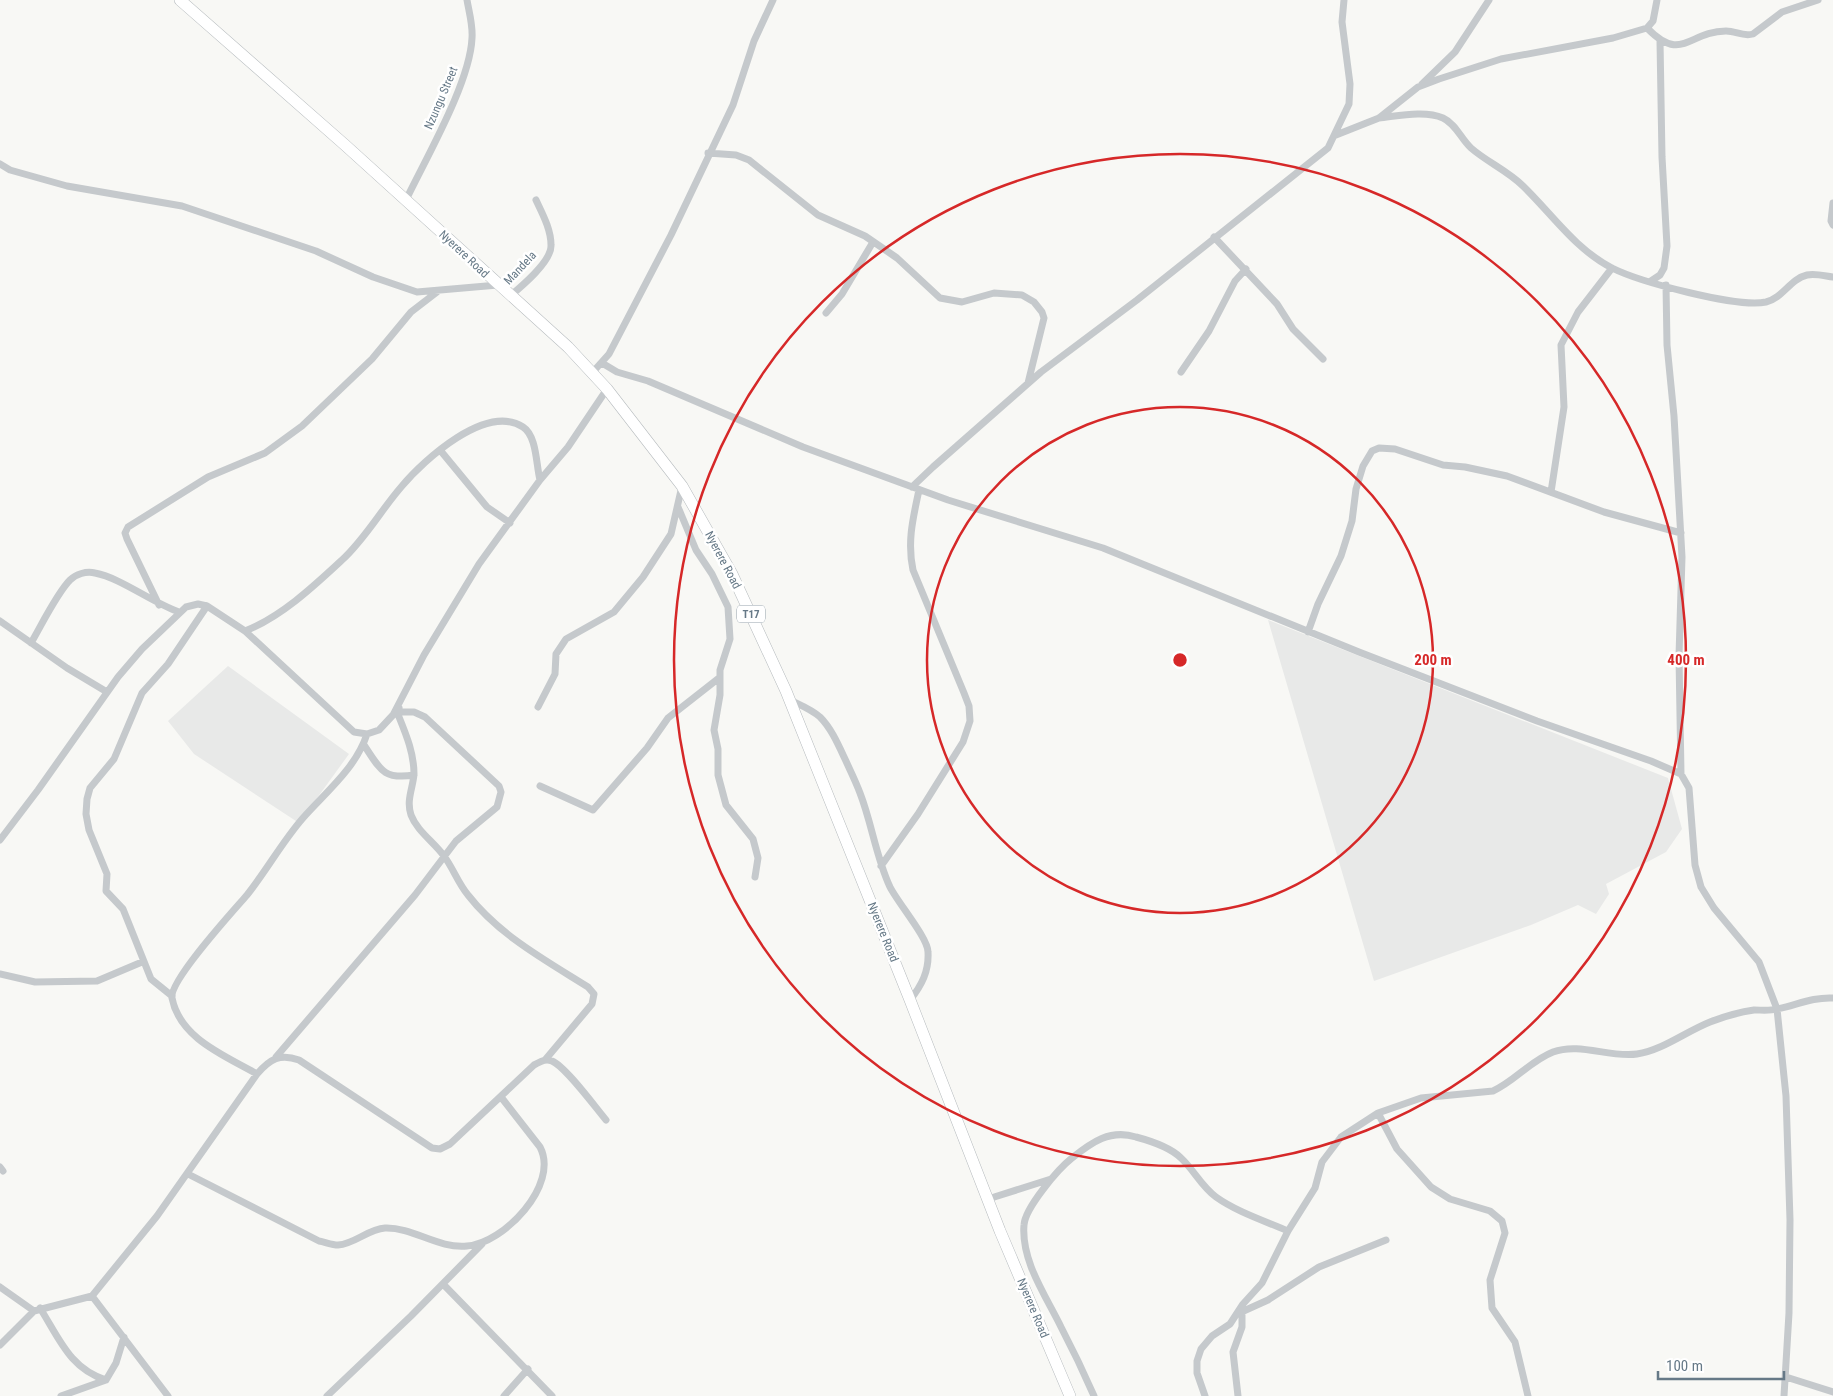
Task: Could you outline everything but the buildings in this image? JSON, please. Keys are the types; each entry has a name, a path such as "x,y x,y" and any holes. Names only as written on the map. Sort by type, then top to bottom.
{"main road":[{"name":"Nyerere Road","path":"180,0 406,200 568,347 607,389 682,486 732,574 790,700 988,1199 1070,1396"}],"street":[{"name":"Nzungu Street","path":"406,200 452,105 468,62 472,38 467,0"},
{"path":"592,372 609,354 671,235 708,153 733,105 754,41 773,0"},
{"path":"881,866 918,814 964,742 970,721 969,706 913,570 910,554 910,533 916,488 932,467 1028,384 1328,148 1336,135 1349,104 1350,84 1342,22 1344,0"},
{"path":"1336,135 1379,118 1418,87 1455,52 1489,0"},
{"path":"1418,87 1501,59 1613,38 1647,28 1653,21 1657,0"},
{"path":"1647,28 1660,41 1677,45 1727,31 1747,36 1753,34 1782,12 1818,0"},
{"path":"1651,281 1664,268 1667,246 1662,157 1660,41"},
{"path":"1379,118 1428,115 1448,120 1470,147 1523,186 1558,224 1594,257 1612,268 1666,286 1730,301 1749,302 1766,302 1781,295 1794,282 1806,275 1833,277"},
{"path":"708,153 736,155 749,160 818,215 873,242 903,263 931,292 945,300 962,302 1004,292 1022,295 1034,302 1044,318 1028,384"},
{"path":"0,164 10,170 67,186 182,206 316,251 372,277 417,292 478,285 498,285"},
{"name":"Mandela","path":"510,296 537,270 551,246 550,236 536,200"},
{"path":"1833,203 1831,221 1833,225"},
{"path":"1214,237 1246,269 1277,304 1293,329 1323,359"},
{"path":"826,313 842,294 873,242"},
{"path":"1551,492 1564,407 1561,345 1578,312 1612,268"},
{"path":"1181,372 1209,331 1235,281 1246,269"},
{"path":"1666,286 1667,345 1681,533 1681,774 1689,788 1696,865 1701,887 1714,908 1759,962 1776,1009 1786,1096 1789,1176 1789,1313 1784,1396"},
{"path":"158,605 127,539 125,533 128,527 208,477 265,453 302,426 372,359 411,312 438,291"},
{"path":"602,363 617,372 648,381 802,447 916,488 1103,548 1308,632 1537,721 1652,761 1681,774"},
{"path":"276,1057 289,1056 299,1060 432,1148 440,1149 450,1144 534,1066 545,1060 592,1004 594,994 588,987 507,934 484,915 467,894 444,856 419,828 411,816 409,803 414,775 412,755 397,712 424,655 479,564 510,524 540,480 568,447 607,389"},
{"path":"245,631 265,623 343,559 402,486 440,450 469,431 485,424 511,422 524,427 531,437 540,480"},
{"path":"1308,632 1318,604 1339,561 1352,520 1358,481 1367,458 1372,451 1378,448 1395,449 1443,465 1465,467 1507,476 1604,512 1681,533"},
{"path":"440,450 487,507 510,524"},
{"path":"538,707 555,674 556,654 561,646 570,635 598,623 623,604 671,534 682,486"},
{"path":"678,507 696,550 712,574 728,607 730,639 719,678 720,695 714,730 718,749 718,775 726,805 753,839 758,858 755,877"},
{"path":"32,643 66,585 70,580 81,574 94,573 105,577 158,605 179,612"},
{"path":"0,840 38,790 107,692 142,649 179,612 192,605 207,606 245,631 344,725 354,732 368,734 379,730 394,715 402,701"},
{"path":"207,606 168,664 142,693 114,759 90,788 87,799 90,830 107,874 106,891 123,909 142,962 151,979 172,996 181,1019 196,1037 258,1074"},
{"path":"0,621 67,668 107,692"},
{"path":"540,786 593,810 647,748 668,718 719,678"},
{"path":"790,700 820,716 831,731 860,794 881,866 890,888 906,915 926,942 928,951 923,984 910,1000"},
{"path":"0,1345 37,1309 78,1301 92,1296 129,1252 188,1174 258,1074 276,1057 415,895 463,834 492,812 500,800 501,792 499,786 482,767 425,718 414,712 397,712"},
{"path":"172,996 178,981 228,915 247,895 274,855 303,818 335,785 364,746 368,734"},
{"path":"364,746 387,774 397,778 414,775"},
{"path":"0,974 35,982 97,980 142,962"},
{"path":"1205,1396 1198,1373 1197,1361 1201,1348 1212,1336 1230,1324 1262,1283 1288,1231 1315,1188 1322,1162 1331,1148 1352,1129 1378,1113 1421,1098 1493,1091 1503,1086 1534,1061 1564,1048 1605,1053 1634,1054 1649,1052 1710,1022 1752,1011 1776,1009 1810,999 1833,998"},
{"path":"545,1060 553,1061 564,1071 606,1120"},
{"path":"328,1396 443,1284 483,1242 497,1233 526,1208 536,1196 544,1170 544,1155 500,1097"},
{"path":"1378,1113 1397,1149 1431,1187 1450,1199 1490,1211 1502,1221 1505,1233 1490,1280 1492,1308 1516,1342 1528,1396"},
{"path":"1094,1396 1036,1278 1024,1246 1024,1223 1037,1198 1067,1161 1106,1135 1120,1133 1138,1137 1172,1151 1181,1158 1197,1180 1217,1198 1288,1231"},
{"path":"188,1174 319,1241 338,1245 383,1228 399,1230 452,1246 468,1246 483,1242"},
{"path":"988,1199 1051,1179"},
{"path":"1239,1313 1268,1300 1319,1267 1386,1240"},
{"path":"443,1284 528,1369 552,1396"},
{"path":"0,1287 37,1309 74,1362 88,1373 106,1380"},
{"path":"92,1296 168,1396"},
{"path":"1238,1396 1232,1352 1242,1327 1239,1313"},
{"path":"61,1396 106,1380 116,1363 124,1337"},
{"path":"504,1396 528,1369"},
{"path":"1786,1377 1833,1392"}],"shaded area":[{"path":"1268,620 1668,778 1682,829 1666,852 1606,884 1609,894 1596,914 1578,905 1531,925 1374,981"},
{"path":"228,666 349,754 299,823 194,754 168,721"}]}
